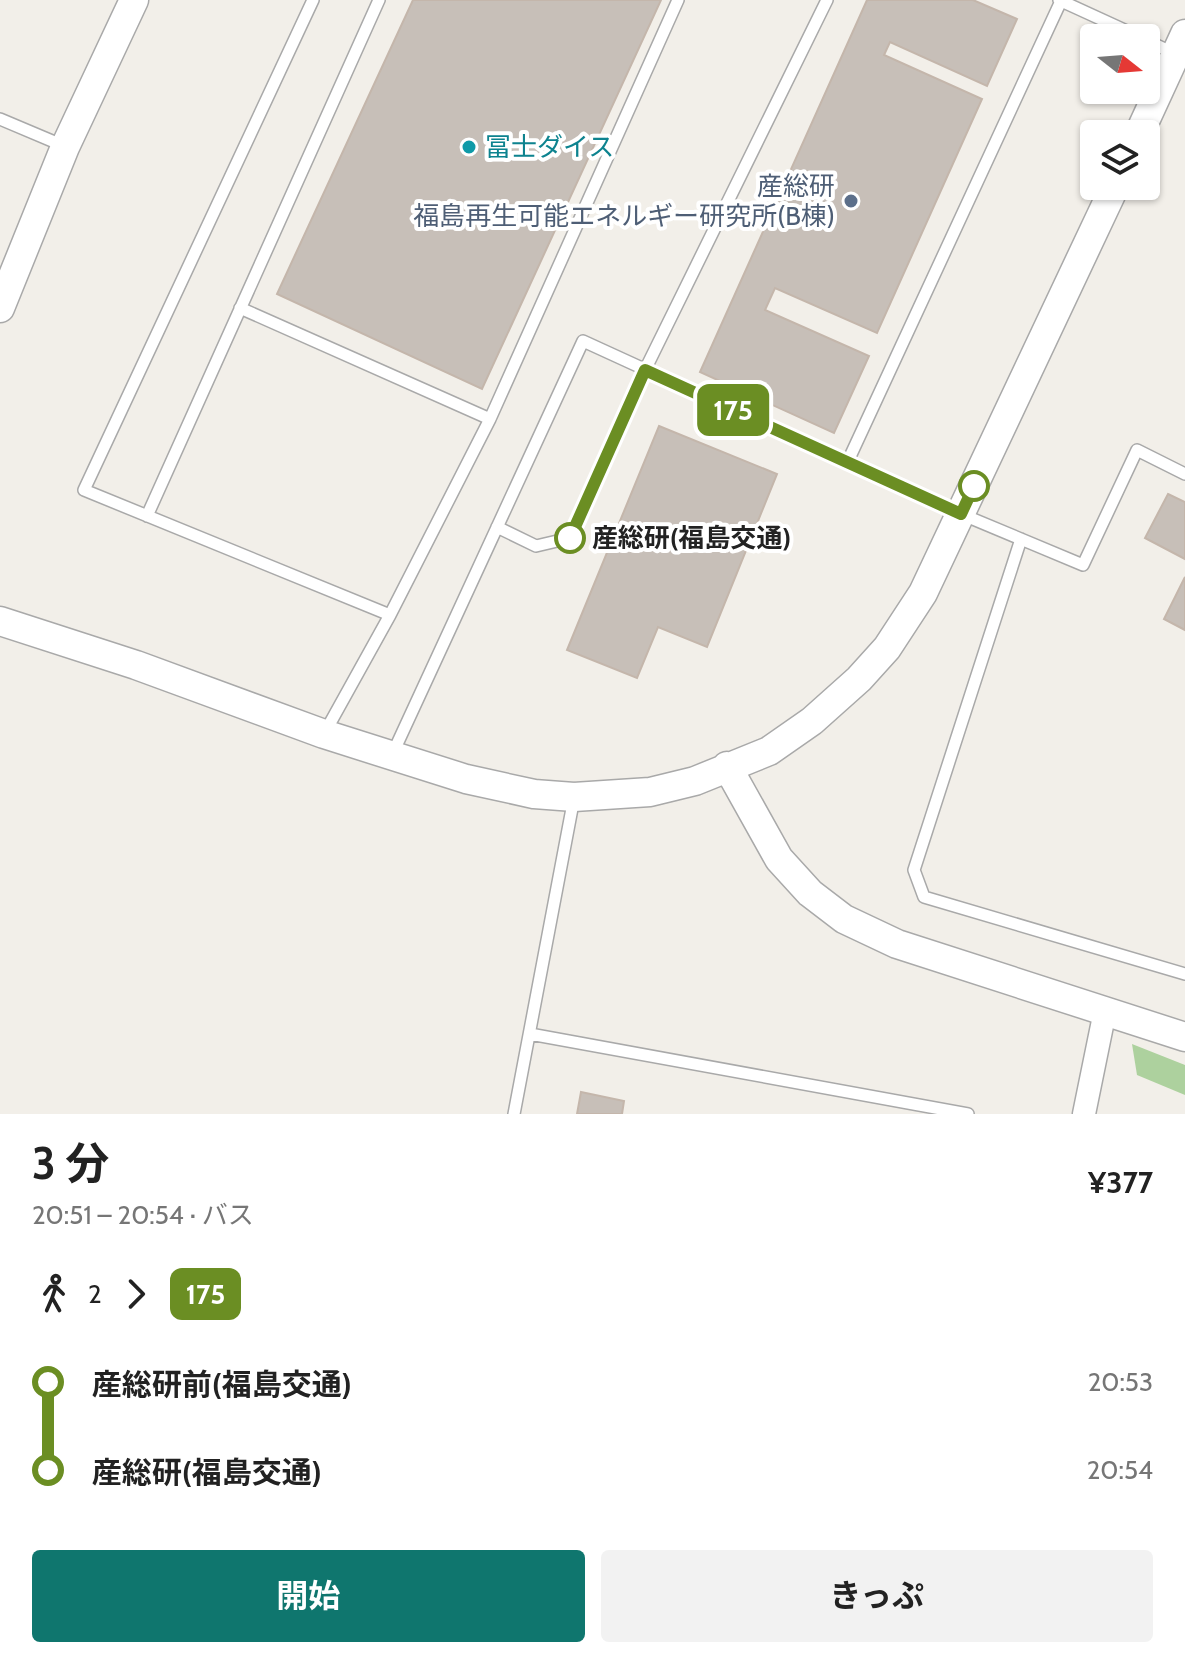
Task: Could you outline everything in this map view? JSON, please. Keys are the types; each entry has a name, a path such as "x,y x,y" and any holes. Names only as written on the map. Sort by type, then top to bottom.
{"street":[{"path":"0,308 65,147 134,0"},
{"path":"1145,120 1180,44"},
{"path":"0,621 136,665 324,734 466,779 534,794 574,797 650,792 695,781 769,751 812,721 859,679 887,648 923,593 1108,200"},
{"path":"727,766 779,859 810,893 844,919 897,944 1185,1037"},
{"path":"1084,1114 1105,1011"}],"lane":[{"path":"313,0 84,490 390,615"},
{"path":"147,516 379,0"},
{"path":"324,734 390,615 490,419 678,0"},
{"path":"497,527 536,546 570,538 645,370 827,0"},
{"path":"848,461 1060,0 1112,24"},
{"path":"1160,41 1180,44"},
{"path":"0,119 65,147"},
{"path":"240,308 490,419"},
{"path":"392,755 583,341 961,514 1083,565 1137,450 1185,474"},
{"path":"1021,539 914,870 924,897 1185,974"},
{"path":"514,1114 574,797"},
{"path":"530,1034 968,1114"}],"green space":[{"path":"1132,1044 1185,1065 1185,1095 1137,1075"}],"building":[{"name":"冨士ダイス","path":"413,0 661,0 482,389 277,294"},
{"path":"867,0 973,0 1017,19 987,86 890,42 884,55 982,99 877,333 775,288 765,310 869,356 834,433 700,372"},
{"path":"659,426 777,474 707,647 658,627 637,678 567,650"},
{"path":"1168,494 1185,502 1185,559 1145,538"},
{"path":"1185,577 1185,630 1164,619"},
{"path":"581,1092 624,1101 622,1114 577,1114"}],"bus line":[{"name":"175","path":"570,538 645,370 961,514 974,486"}],"place":[{"name":"冨士ダイス","path":"469,147"},
{"name":"産総研 福島再生可能エネルギー研究所(B棟)","path":"851,201"},
{"name":"産総研(福島交通)","path":"570,538"}]}
